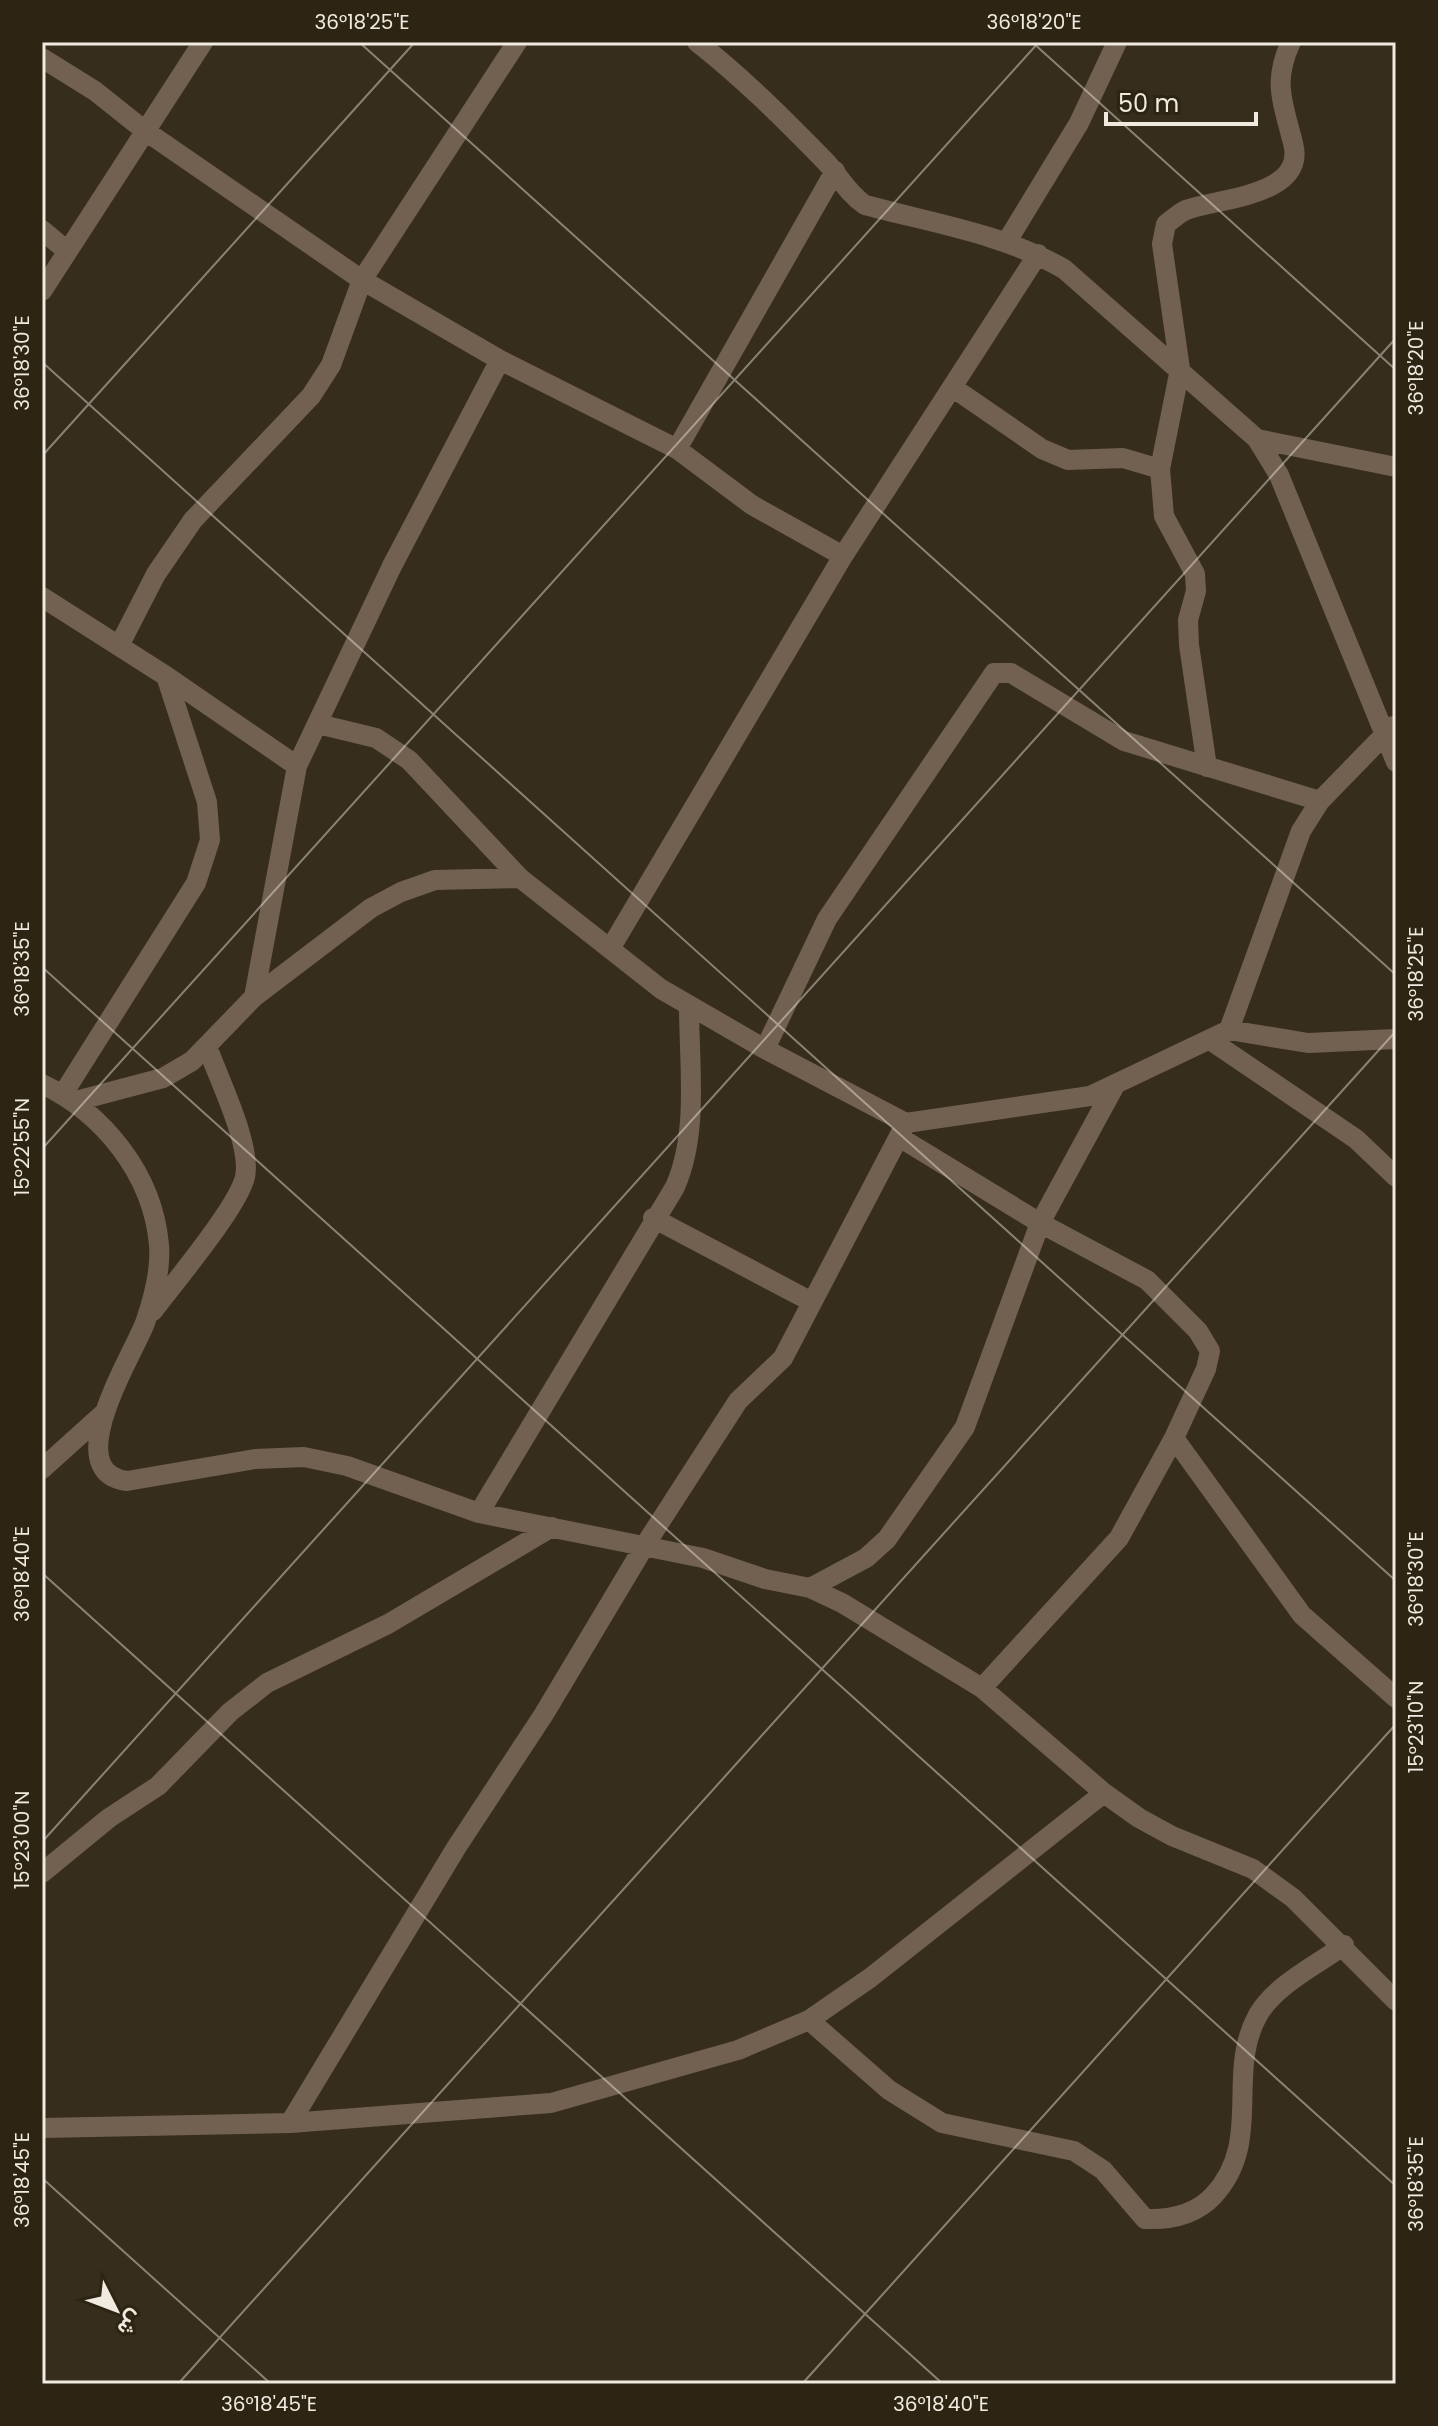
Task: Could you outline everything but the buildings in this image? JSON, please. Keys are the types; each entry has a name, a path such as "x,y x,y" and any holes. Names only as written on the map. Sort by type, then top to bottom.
{"street":[{"path":"42,291 203,42"},
{"path":"119,646 156,574 193,520 311,396 331,365 362,280 517,42"},
{"path":"697,42 743,78 835,171 850,195 865,205 1038,254 1090,290 1257,439 1279,475 1391,728 1396,762"},
{"path":"1006,243 1079,123 1117,42"},
{"path":"1207,767 1189,633 1196,591 1195,574 1164,516 1160,469 1180,369 1162,244 1166,224 1184,211 1281,182 1292,170 1295,149 1278,82 1291,42"},
{"path":"42,58 95,91 144,130 362,280 500,360 677,449 752,505 843,556"},
{"path":"677,449 835,171"},
{"path":"42,230 67,251"},
{"path":"610,949 843,556 1038,254"},
{"path":"254,997 297,766 392,566 500,360"},
{"path":"952,387 1042,449 1068,460 1123,458 1160,469"},
{"path":"1257,439 1396,467"},
{"path":"42,597 166,676 297,766"},
{"path":"765,1049 827,919 994,673 1011,673 1124,741 1320,801"},
{"path":"70,1097 196,883 210,840 207,802 166,676"},
{"path":"318,724 376,738 409,760 520,878 661,989 903,1130 1040,1223 1147,1280 1198,1331 1210,1351 1206,1369 1174,1438 1119,1538 982,1688"},
{"path":"1229,1030 1301,831 1320,801 1391,728"},
{"path":"70,1097 163,1078 192,1061 254,997 371,908 401,892 435,880 520,878"},
{"path":"479,1513 685,1164 689,1142 689,1006"},
{"path":"903,1130 1090,1096 1229,1030 1308,1043 1396,1039"},
{"path":"1210,1040 1356,1139 1396,1177"},
{"path":"145,1323 230,1205 245,1177 244,1151 207,1046"},
{"path":"42,1084 70,1097 114,1137 152,1212 159,1246 155,1285 145,1323 103,1414 98,1454 105,1471 113,1479 127,1481 255,1459 304,1457 347,1466 479,1513 645,1545 810,1588 842,1603 982,1688 1104,1793 1172,1836 1253,1869 1293,1898 1344,1945 1396,2001"},
{"path":"810,1588 866,1558 887,1539 965,1427 1040,1223 1114,1087"},
{"path":"290,2123 456,1848 544,1714 645,1545 738,1401 783,1358 903,1130"},
{"path":"653,1218 812,1302"},
{"path":"42,1469 103,1414"},
{"path":"1174,1438 1302,1615 1396,1698"},
{"path":"42,1873 109,1818 158,1786 230,1712 267,1683 300,1664 388,1624 552,1527"},
{"path":"42,2128 290,2123 551,2103 738,2050 809,2020 870,1978 1104,1793"},
{"path":"809,2020 889,2090 942,2123 1074,2151 1103,2170 1145,2219 1165,2220 1189,2212 1207,2201 1229,2179 1242,2141 1246,2051 1258,2015 1277,1994 1344,1945"}]}
